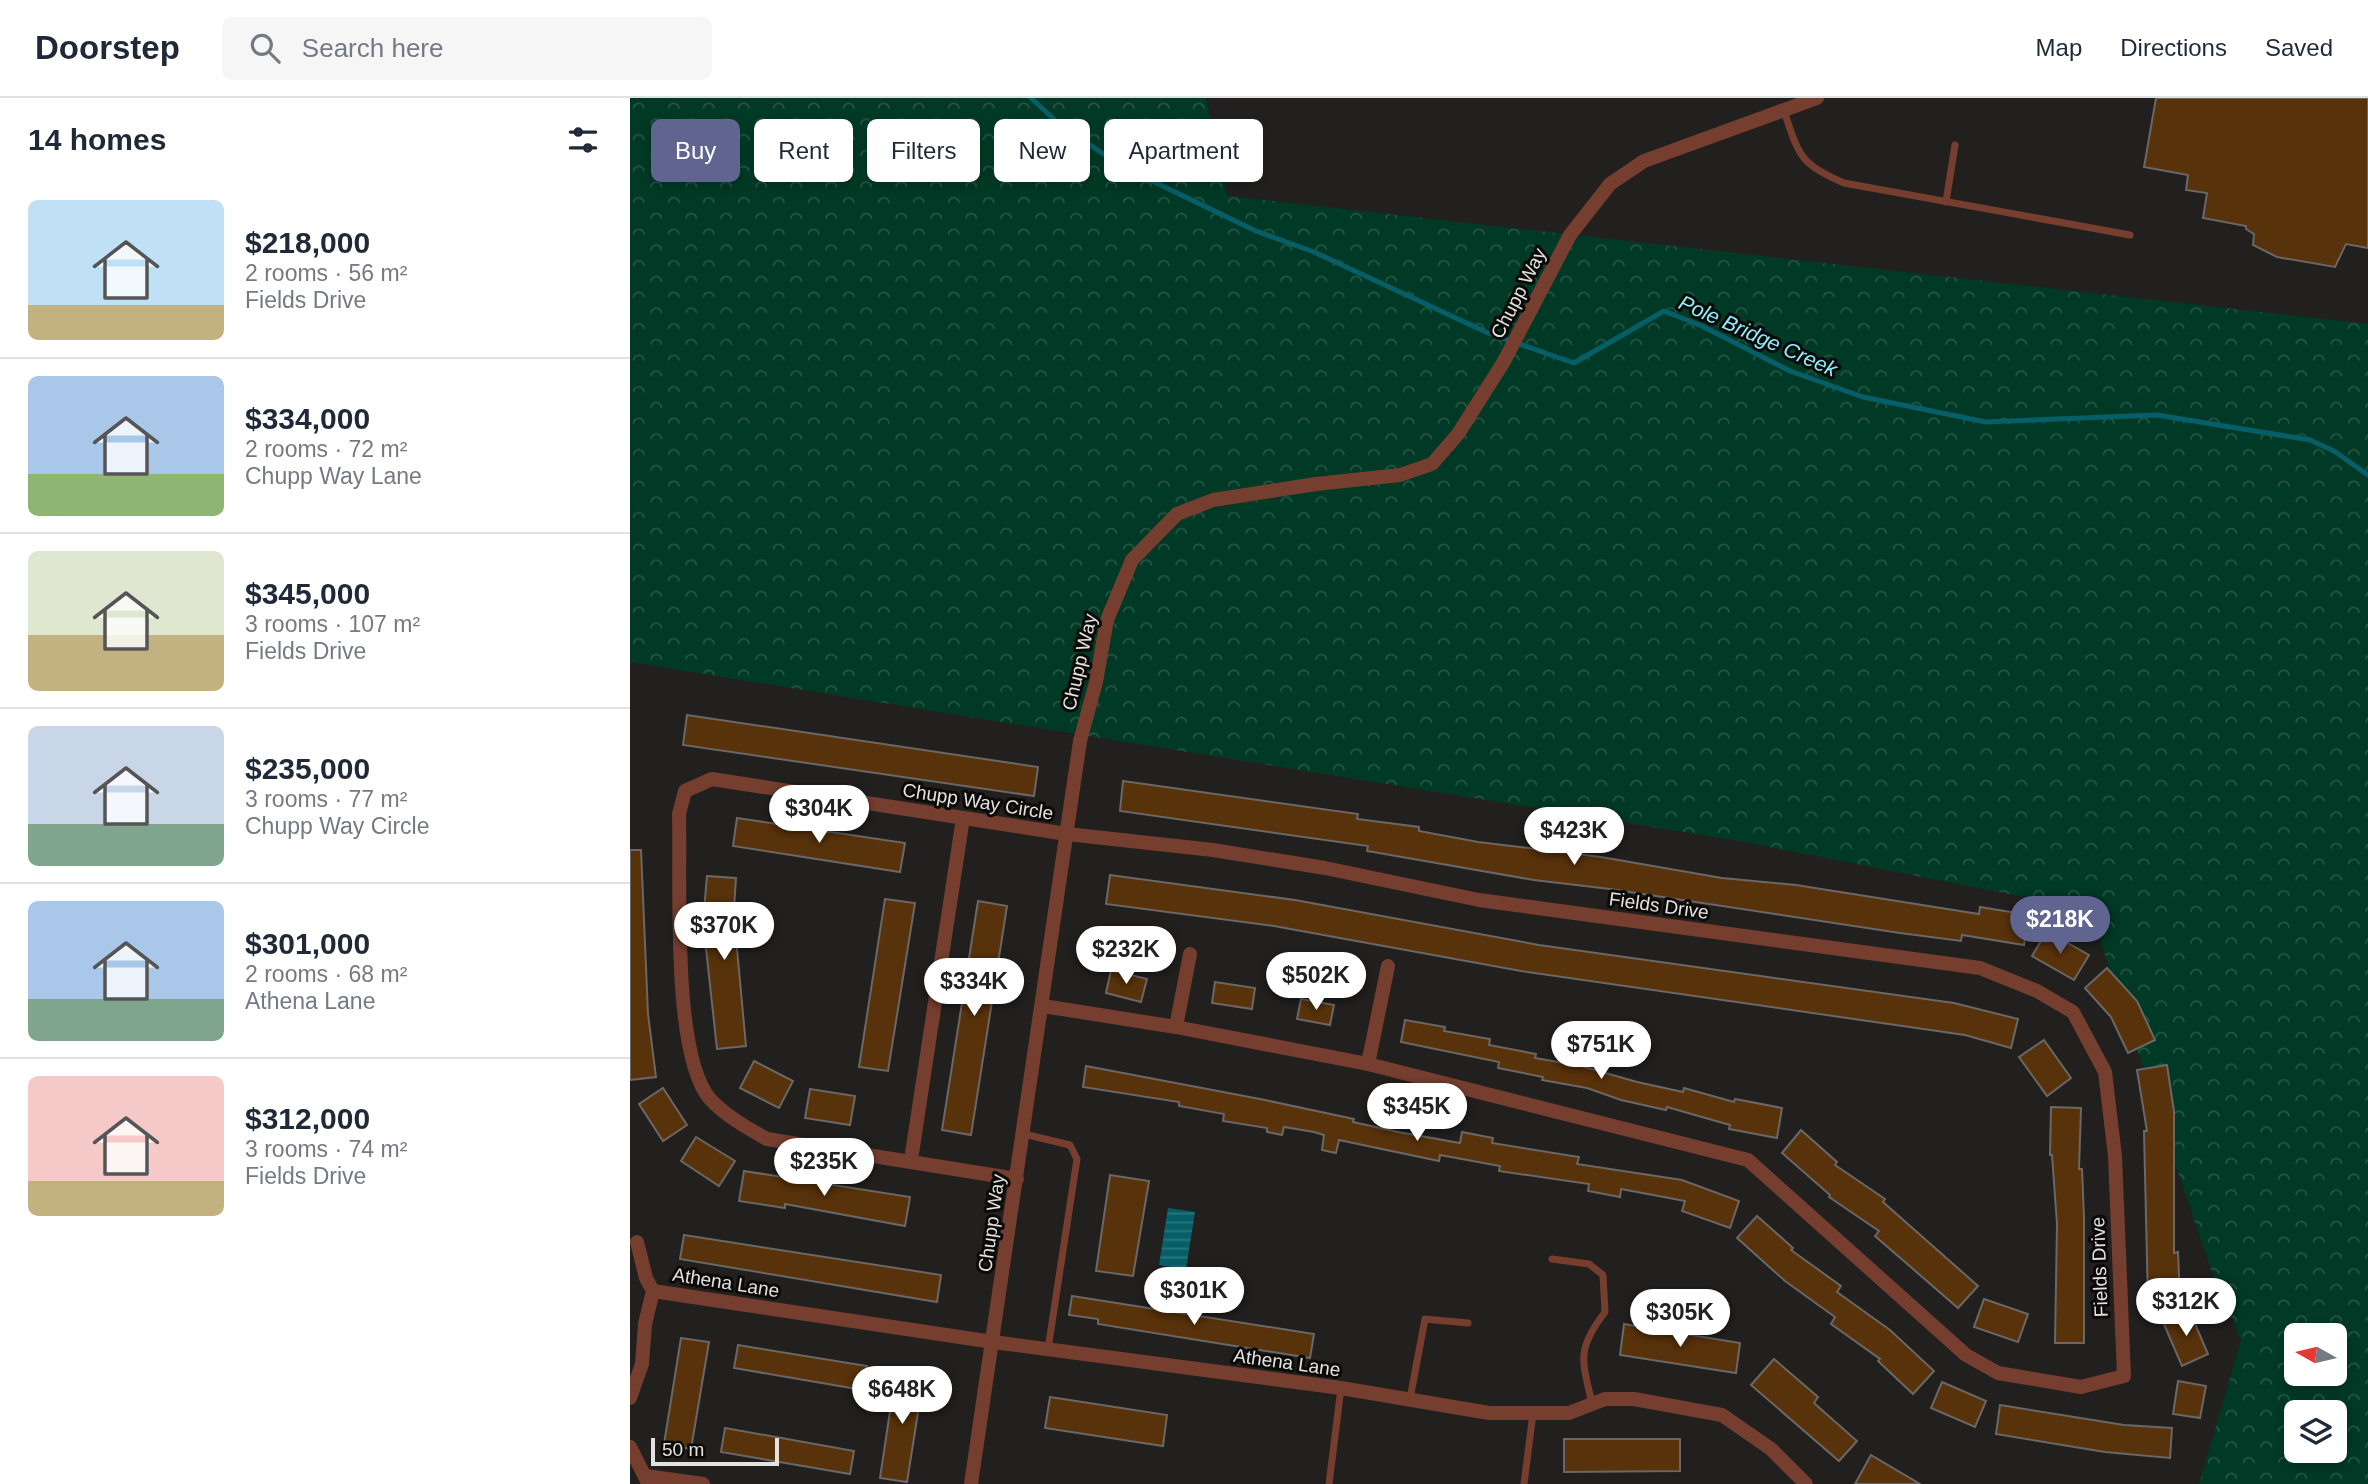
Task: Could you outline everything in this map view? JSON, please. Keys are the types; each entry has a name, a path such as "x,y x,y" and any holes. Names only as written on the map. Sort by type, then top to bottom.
{"street":[{"name":"Chupp Way","path":"971,1484 1080,741 1096,682 1107,620 1132,560 1177,514 1213,500 1316,484 1400,475 1432,464 1458,434 1503,363 1570,234 1610,184 1644,161 1817,98"},
{"name":"Chupp Way Circle","path":"1017,1179 767,1139 735,1121 709,1098 692,1065 684,1017 679,814 685,791 712,779 1067,834"},
{"path":"911,1160 963,818"},
{"name":"Fields Drive","path":"1043,1006 1176,1027 1368,1064 1748,1160 1966,1355 1997,1373 2081,1387 2124,1376 2115,1156 2105,1072 2073,1012 2038,991 1980,968 1479,900 1325,868 1213,850 1067,834"},
{"path":"1176,1027 1190,954"},
{"path":"1368,1064 1388,966"},
{"name":"Athena Lane","path":"630,1398 642,1364 645,1324 653,1290 646,1278 637,1242"},
{"name":"Athena Lane","path":"653,1290 993,1342 1341,1388 1489,1413 1569,1413 1605,1399 1634,1399 1722,1415 1771,1449 1806,1484"},
{"path":"630,1447 647,1480 703,1484"}],"lane":[{"path":"1784,111 1798,153 1816,171 1844,183 2130,235"},
{"path":"1946,202 1955,145"},
{"path":"1024,1134 1070,1145 1077,1159 1048,1349"},
{"path":"1552,1259 1589,1264 1603,1275 1605,1312 1590,1331 1582,1357 1592,1404"},
{"path":"1410,1400 1425,1319 1468,1323"},
{"path":"1329,1484 1341,1388"},
{"path":"1524,1484 1533,1413"}],"green space":[{"path":"630,98 1206,98 1211,119 1104,119 1104,182 1225,182 1228,196 2368,324 2368,1484 2199,1484 2241,1340 2209,1264 2090,910 1739,841 630,662"}],"water":[{"path":"1168,1208 1195,1212 1186,1269 1159,1265"}],"building":[{"path":"2156,98 2368,98 2368,248 2346,244 2335,267 2277,257 2253,245 2254,234 2246,229 2246,226 2203,218 2207,193 2186,190 2188,175 2144,167"},
{"path":"687,715 1038,767 1034,796 683,745"},
{"path":"1123,781 1358,814 1357,819 1419,827 1419,831 1478,842 1601,857 1722,878 1796,885 1979,914 1980,907 2029,915 2024,945 1962,935 1961,941 1534,880 1367,851 1368,846 1120,811"},
{"path":"737,818 905,843 900,872 733,846"},
{"path":"630,850 641,850 648,1014 656,1077 630,1080"},
{"path":"1110,875 1295,900 1539,945 1954,1003 2018,1019 2011,1048 1965,1035 1521,971 1274,926 1106,904"},
{"path":"707,876 736,878 732,939 736,938 746,1046 717,1049 703,921"},
{"path":"885,899 915,903 888,1071 859,1067"},
{"path":"978,901 1007,906 971,1135 942,1130"},
{"path":"2047,931 2089,955 2074,980 2032,956"},
{"path":"2107,968 2137,1001 2155,1040 2128,1053 2111,1017 2085,988"},
{"path":"1111,970 1147,979 1141,1002 1106,993"},
{"path":"1215,982 1255,988 1252,1009 1212,1003"},
{"path":"1301,999 1334,1005 1330,1025 1297,1019"},
{"path":"1405,1020 1445,1027 1444,1031 1490,1039 1489,1045 1536,1054 1535,1058 1581,1066 1637,1082 1683,1092 1684,1088 1734,1102 1735,1099 1782,1108 1777,1138 1729,1129 1730,1125 1667,1107 1666,1110 1621,1100 1587,1088 1498,1068 1499,1062 1401,1042"},
{"path":"2044,1040 2071,1078 2047,1096 2019,1057"},
{"path":"754,1061 793,1081 779,1108 740,1088"},
{"path":"2167,1065 2174,1111 2174,1253 2178,1252 2180,1301 2148,1302 2144,1131 2147,1131 2137,1070"},
{"path":"1086,1066 1260,1099 1354,1119 1353,1122 1398,1132 1460,1143 1462,1132 1493,1138 1492,1143 1579,1157 1577,1164 1682,1180 1739,1201 1730,1228 1682,1211 1685,1201 1621,1189 1620,1197 1588,1191 1589,1184 1499,1171 1500,1166 1440,1155 1439,1161 1339,1140 1336,1153 1322,1150 1324,1135 1314,1132 1284,1127 1282,1135 1267,1132 1267,1128 1223,1121 1224,1114 1179,1106 1179,1102 1083,1087"},
{"path":"663,1088 687,1125 663,1141 639,1104"},
{"path":"810,1089 855,1096 850,1125 805,1118"},
{"path":"2051,1107 2081,1108 2079,1169 2082,1169 2084,1218 2084,1343 2055,1343 2057,1224 2050,1155"},
{"path":"1801,1130 1837,1162 1835,1165 1885,1199 1883,1202 1978,1286 1958,1308 1875,1236 1879,1231 1829,1197 1830,1195 1782,1153"},
{"path":"696,1137 735,1161 719,1186 681,1161"},
{"path":"744,1171 910,1197 905,1226 785,1204 785,1208 739,1201"},
{"path":"1110,1175 1149,1181 1133,1276 1096,1271"},
{"path":"1757,1216 1793,1248 1791,1250 1841,1286 1837,1292 1890,1330 1934,1371 1913,1394 1878,1361 1880,1359 1831,1324 1835,1317 1785,1281 1737,1238"},
{"path":"684,1235 941,1275 937,1302 680,1259"},
{"path":"1072,1296 1314,1334 1310,1358 1098,1324 1098,1319 1069,1315"},
{"path":"1984,1299 2028,1314 2018,1342 1974,1327"},
{"path":"2189,1310 2208,1354 2182,1366 2163,1322"},
{"path":"1624,1324 1740,1343 1736,1373 1620,1355"},
{"path":"681,1338 709,1342 691,1449 664,1444"},
{"path":"738,1345 867,1366 863,1390 734,1368"},
{"path":"1774,1359 1818,1397 1814,1403 1857,1441 1839,1461 1751,1385"},
{"path":"896,1371 924,1375 907,1482 880,1478"},
{"path":"2178,1381 2206,1386 2200,1418 2173,1414"},
{"path":"1942,1382 1986,1401 1975,1427 1931,1408"},
{"path":"1050,1397 1167,1415 1163,1446 1045,1428"},
{"path":"2000,1405 2124,1425 2172,1428 2170,1458 2105,1452 1996,1434"},
{"path":"725,1428 854,1451 850,1474 721,1452"},
{"path":"1564,1439 1680,1439 1680,1471 1564,1472"},
{"path":"1871,1455 1920,1484 1855,1484"}],"waterway":[{"name":"Pole Bridge Creek","path":"1031,98 1058,123 1121,166 1256,231 1314,252 1488,333 1574,363 1664,311 1702,326 1790,371 1863,397 1986,422 2157,415 2310,440 2334,451 2368,475"}]}
